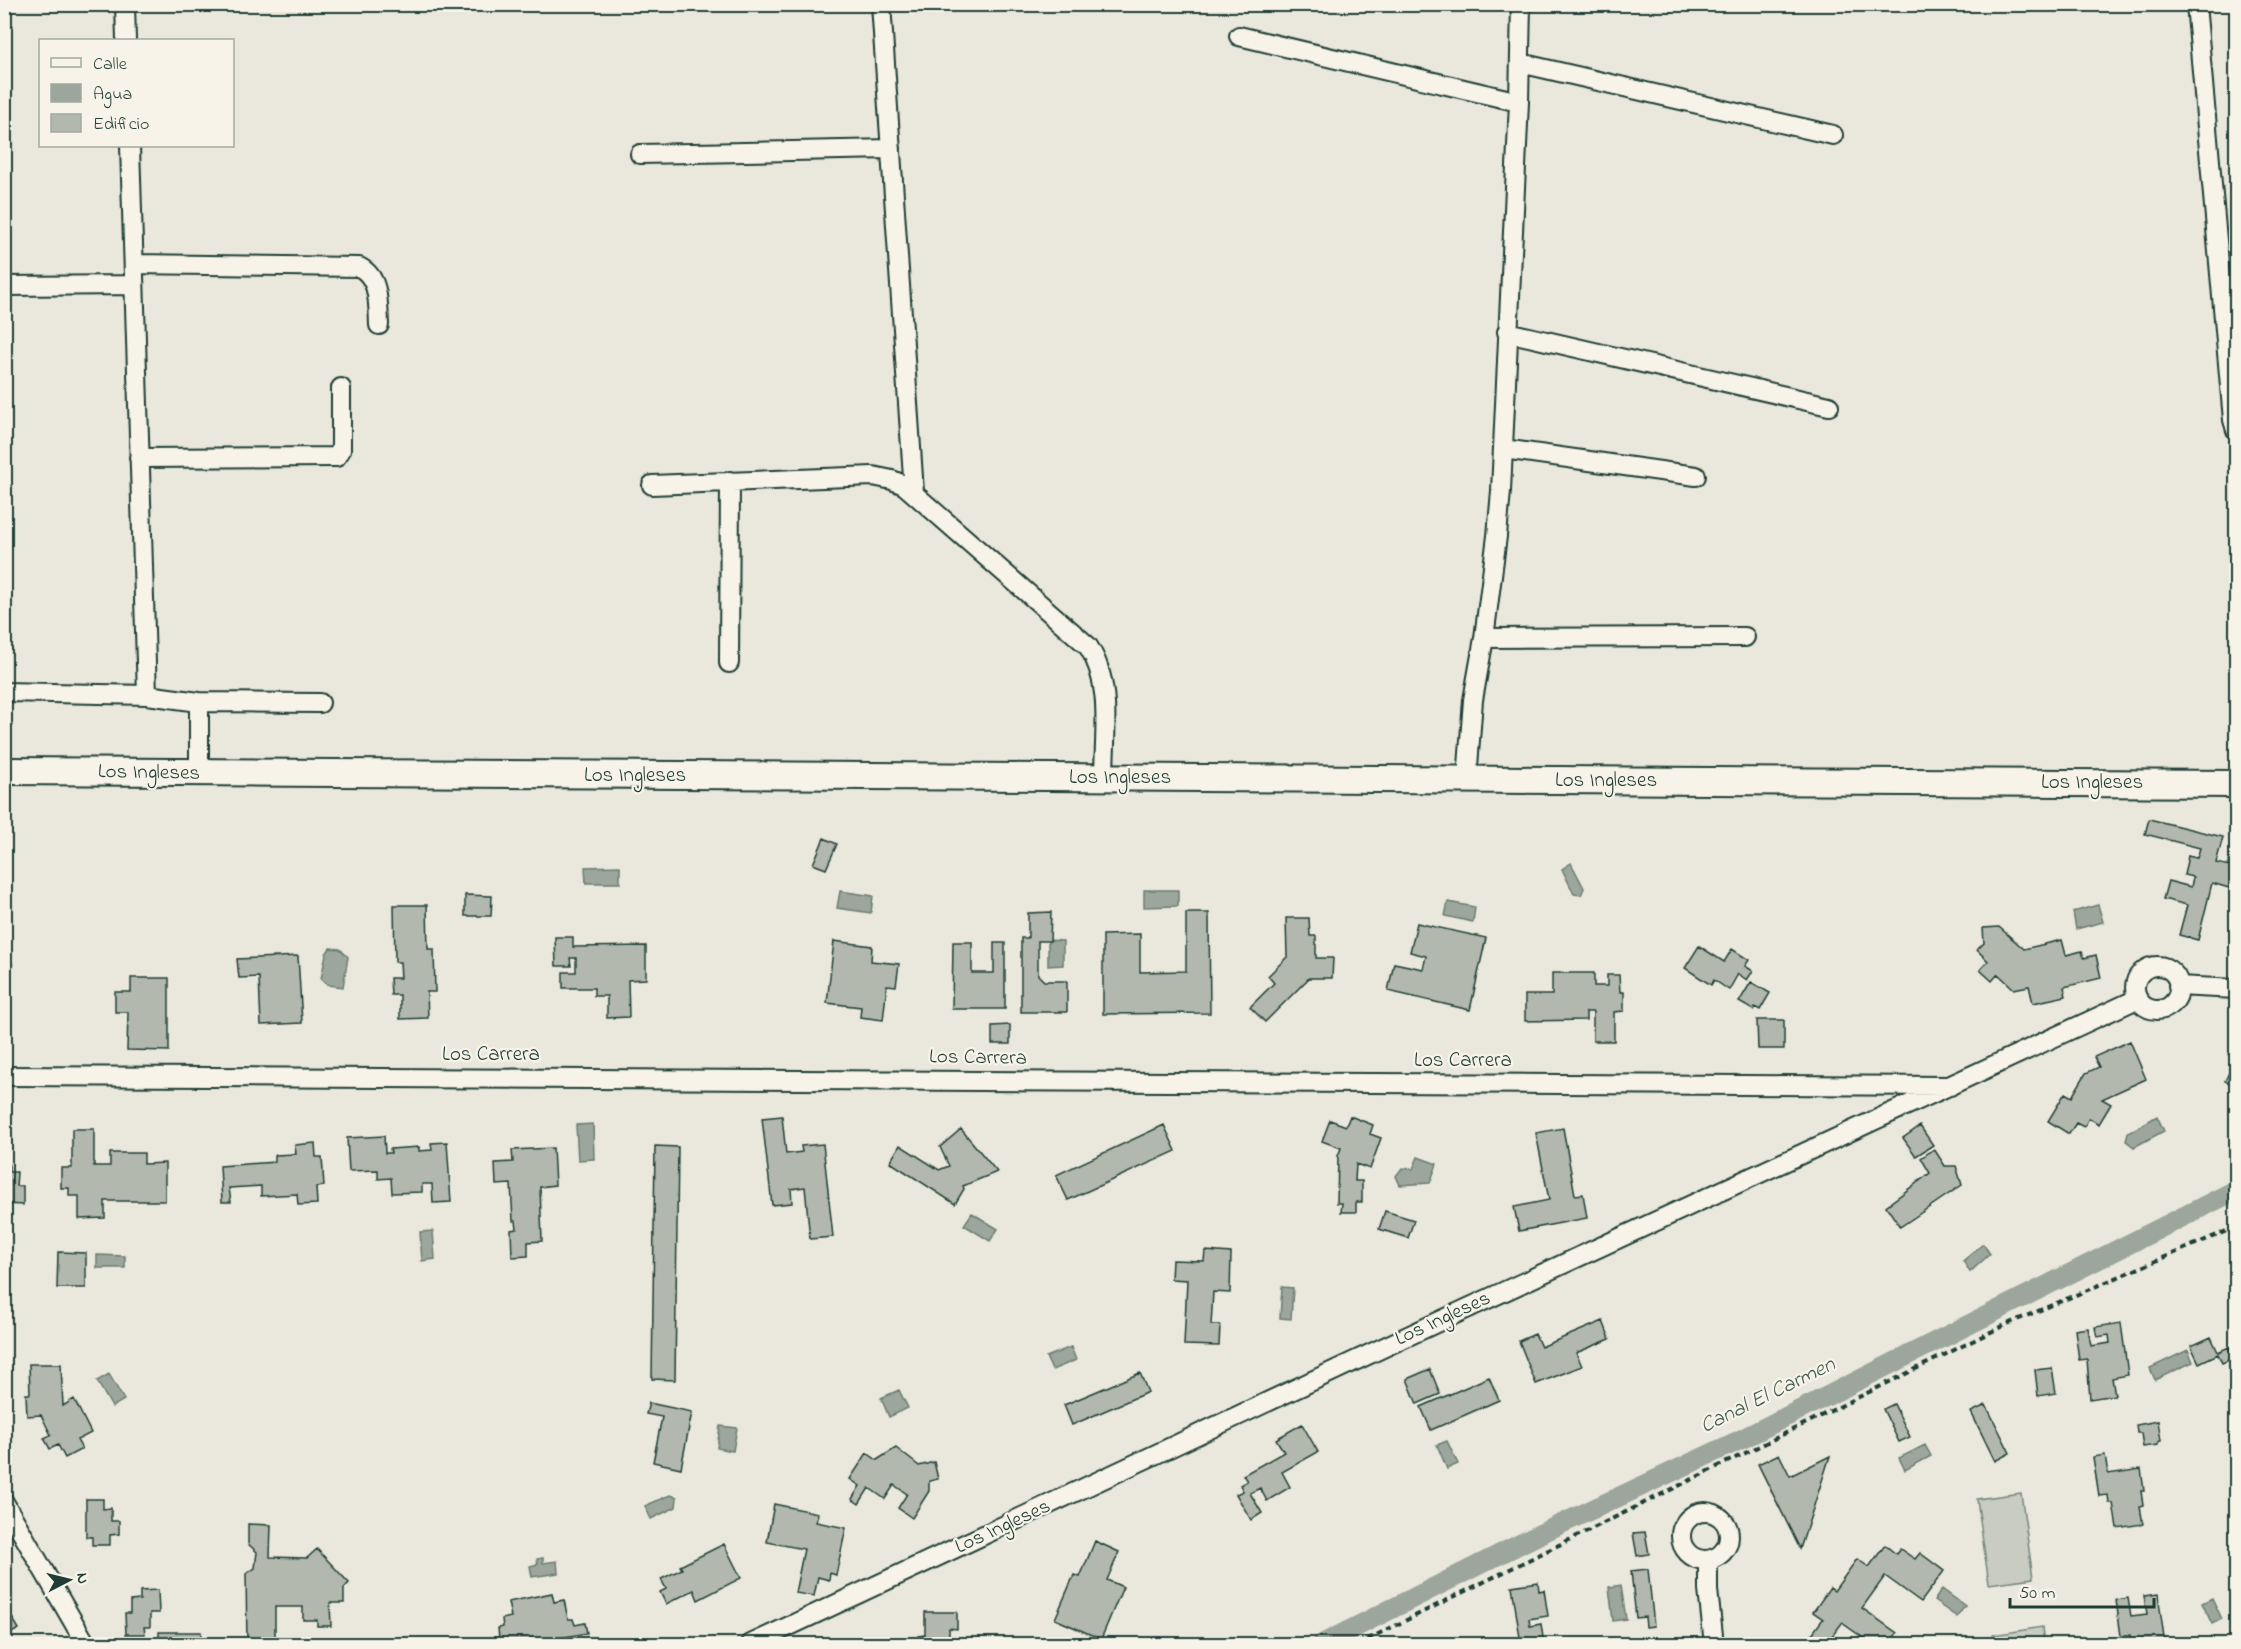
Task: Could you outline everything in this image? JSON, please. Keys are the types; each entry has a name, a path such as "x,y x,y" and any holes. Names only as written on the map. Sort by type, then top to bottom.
{"street":[{"path":"125,4 126,39"},
{"path":"882,4 914,492"},
{"path":"1467,780 1473,700 1484,639 1497,536 1519,102 1521,4"},
{"path":"2196,4 2233,420 2236,430"},
{"path":"1239,36 1519,102"},
{"path":"1520,63 1833,135"},
{"path":"130,147 147,695"},
{"path":"640,154 891,149"},
{"path":"134,264 358,267 368,273 376,289 379,325"},
{"path":"4,286 134,285"},
{"path":"1507,332 1829,406"},
{"path":"139,458 336,458 341,450 341,388"},
{"path":"1503,449 1696,476"},
{"path":"652,485 873,476 892,480 914,492 1088,646 1099,666 1104,689 1104,778"},
{"path":"729,663 730,481"},
{"path":"1484,639 1745,637"},
{"path":"4,692 147,695 199,702 321,703"},
{"path":"199,702 200,773"},
{"name":"Los Ingleses","path":"4,771 2236,784"},
{"path":"2157,966 2171,972 2178,986 2176,999 2160,1010 2147,1008 2137,999 2135,984 2138,977 2157,966"},
{"path":"2178,986 2236,989"},
{"name":"Los Ingleses","path":"751,1644 1440,1321 2137,999"},
{"name":"Los Carrera","path":"4,1076 1950,1086"},
{"path":"4,1502 86,1644"},
{"path":"1708,1560 1708,1590 1714,1644"}],"path":[{"path":"1358,1644 2005,1325 2236,1227"}],"shaded area":[{"path":"2021,1493 2033,1578 1989,1584 1977,1499"},
{"path":"2042,1627 2044,1644 1995,1644 1993,1635"}],"water":[{"path":"1571,863 1584,888 1581,895 1574,894 1562,869"},
{"path":"620,866 620,883 586,883 585,867"},
{"path":"1144,890 1178,890 1178,906 1144,907"},
{"path":"840,891 873,896 871,913 837,908"},
{"path":"1448,902 1475,907 1473,922 1445,916"},
{"path":"2098,905 2103,922 2076,929 2073,912"},
{"path":"1048,940 1063,941 1063,965 1048,966"},
{"path":"330,948 340,949 348,957 343,987 329,985 321,979 326,954"},
{"path":"2157,1116 2164,1131 2134,1147 2126,1141 2128,1133"},
{"path":"593,1124 594,1159 578,1160 576,1125"},
{"path":"1418,1157 1437,1164 1430,1183 1400,1185 1396,1176 1402,1168 1413,1169"},
{"path":"972,1213 998,1229 990,1241 964,1225"},
{"path":"433,1231 435,1259 422,1261 420,1232"},
{"path":"1983,1244 1990,1254 1970,1272 1963,1261"},
{"path":"97,1255 125,1256 125,1268 97,1268"},
{"path":"1282,1287 1293,1288 1291,1319 1280,1318"},
{"path":"1071,1347 1076,1360 1052,1370 1046,1357"},
{"path":"2188,1350 2193,1362 2155,1380 2150,1368"},
{"path":"109,1374 124,1400 112,1407 97,1381"},
{"path":"899,1390 908,1408 889,1417 881,1398"},
{"path":"720,1426 737,1428 733,1451 717,1448"},
{"path":"1447,1441 1458,1464 1447,1469 1437,1445"},
{"path":"1925,1445 1931,1456 1905,1470 1899,1458"},
{"path":"670,1495 677,1497 676,1507 651,1519 645,1506"},
{"path":"543,1558 543,1563 557,1561 558,1573 532,1577 530,1566 538,1564 537,1559"},
{"path":"1621,1585 1626,1619 1613,1621 1609,1587"},
{"path":"1942,1589 1965,1606 1957,1617 1934,1601"},
{"path":"2212,1598 2222,1619 2212,1624 2202,1603"}],"building":[{"path":"2149,819 2223,837 2216,863 2235,867 2229,888 2212,883 2198,940 2179,935 2187,905 2163,899 2168,881 2191,887 2193,877 2184,875 2188,856 2197,858 2200,848 2145,834"},
{"path":"824,838 837,844 826,869 813,864"},
{"path":"465,895 492,896 491,916 465,916"},
{"path":"394,905 427,905 428,949 434,949 435,992 427,992 428,1018 400,1019 400,995 391,995 390,978 401,978 400,962 395,962"},
{"path":"1051,912 1050,941 1038,941 1038,975 1044,981 1067,981 1067,1012 1021,1012 1021,938 1028,938 1028,913"},
{"path":"1186,913 1209,913 1210,1013 1103,1014 1103,935 1140,934 1140,972 1186,971"},
{"path":"1286,918 1309,918 1310,936 1316,936 1316,958 1333,958 1332,978 1309,978 1265,1022 1250,1007 1274,983 1268,976 1287,957"},
{"path":"1417,923 1486,938 1470,1010 1388,991 1394,963 1423,969 1426,956 1410,952"},
{"path":"1999,927 2024,949 2062,940 2066,955 2082,951 2084,958 2096,955 2101,978 2064,987 2066,996 2033,1003 2029,986 2014,989 1998,974 1992,981 1980,970 1988,961 1977,950 1984,943 1983,928"},
{"path":"555,937 573,937 573,947 646,946 646,979 628,980 629,1017 607,1018 607,996 594,996 594,988 563,988 563,972 576,972 576,958 570,958 571,966 556,966"},
{"path":"834,941 872,946 871,961 899,964 896,986 887,985 883,1020 860,1017 861,1007 827,1003"},
{"path":"953,942 972,942 972,973 994,973 994,943 1005,943 1005,1009 952,1009"},
{"path":"1699,946 1724,962 1732,949 1749,960 1745,966 1753,971 1747,980 1738,974 1729,990 1714,980 1711,985 1685,968"},
{"path":"298,956 302,1023 261,1025 259,977 239,978 237,959"},
{"path":"12,963 12,990 4,990 4,964"},
{"path":"1552,973 1594,973 1594,986 1607,986 1607,975 1619,975 1620,992 1624,992 1624,1011 1614,1012 1614,1041 1593,1041 1593,1012 1586,1012 1586,1020 1525,1021 1525,995 1552,995"},
{"path":"131,978 169,978 169,1051 127,1050 128,1012 115,1012 115,992 131,992"},
{"path":"1751,982 1770,993 1760,1010 1755,1007 1753,1010 1739,1002"},
{"path":"1757,1020 1784,1020 1784,1049 1758,1049"},
{"path":"1010,1025 1010,1044 992,1044 992,1026"},
{"path":"2130,1041 2146,1079 2102,1099 2111,1104 2099,1124 2089,1118 2084,1127 2076,1123 2069,1134 2048,1121 2065,1093 2072,1097 2086,1073 2099,1067 2094,1057"},
{"path":"2236,1058 2236,1086 2225,1081"},
{"path":"782,1116 786,1154 802,1152 801,1146 823,1144 833,1237 810,1239 805,1187 791,1189 792,1203 772,1205 762,1118"},
{"path":"1350,1116 1373,1125 1370,1134 1381,1138 1370,1169 1356,1164 1355,1181 1362,1181 1362,1202 1356,1202 1356,1212 1341,1212 1342,1203 1337,1203 1338,1156 1341,1148 1322,1141 1330,1120 1346,1126"},
{"path":"1164,1125 1176,1151 1068,1200 1056,1175"},
{"path":"1920,1126 1933,1145 1916,1156 1903,1138"},
{"path":"1563,1128 1575,1195 1583,1194 1587,1218 1519,1231 1514,1207 1549,1200 1536,1133"},
{"path":"72,1129 94,1129 94,1166 110,1166 110,1153 144,1153 144,1164 165,1163 165,1201 105,1201 105,1218 79,1219 79,1196 69,1196 69,1188 61,1188 61,1168 72,1168"},
{"path":"961,1129 997,1172 963,1186 964,1189 955,1204 890,1162 900,1145 939,1170 949,1166 940,1147"},
{"path":"384,1136 385,1153 391,1153 390,1149 419,1147 419,1151 432,1150 431,1143 447,1142 451,1202 433,1203 432,1184 422,1184 422,1192 392,1193 391,1178 378,1179 378,1170 349,1171 347,1138"},
{"path":"315,1143 316,1157 322,1157 324,1186 316,1187 317,1204 298,1205 297,1194 261,1196 261,1186 229,1188 231,1202 222,1202 220,1166 275,1162 275,1155 296,1154 295,1145"},
{"path":"655,1146 678,1147 675,1380 652,1379"},
{"path":"553,1148 555,1185 540,1187 542,1241 528,1242 528,1256 512,1257 511,1230 517,1229 516,1221 513,1221 511,1184 496,1185 495,1163 513,1162 512,1150"},
{"path":"1934,1149 1945,1166 1956,1166 1962,1185 1900,1227 1886,1206 1930,1173 1921,1158"},
{"path":"4,1163 9,1164 9,1172 17,1172 16,1186 23,1186 23,1205 4,1204"},
{"path":"1385,1211 1414,1220 1408,1238 1379,1229"},
{"path":"1205,1251 1231,1253 1230,1293 1213,1292 1211,1325 1220,1325 1219,1346 1184,1345 1187,1280 1171,1279 1172,1260 1204,1261"},
{"path":"58,1252 86,1253 86,1288 57,1288"},
{"path":"1603,1321 1610,1339 1576,1353 1582,1366 1536,1384 1519,1341 1535,1334 1541,1347"},
{"path":"2121,1323 2128,1375 2112,1378 2115,1395 2090,1399 2087,1359 2079,1360 2075,1330 2088,1328 2091,1346 2110,1343 2109,1335 2097,1337 2095,1327"},
{"path":"2211,1337 2218,1352 2229,1347 2234,1358 2222,1363 2218,1354 2199,1363 2191,1346"},
{"path":"29,1364 61,1364 63,1406 74,1399 91,1433 77,1440 82,1449 65,1458 58,1445 50,1449 44,1438 51,1435 41,1415 27,1416 26,1394 30,1394"},
{"path":"2052,1368 2056,1393 2038,1396 2035,1370"},
{"path":"1430,1369 1440,1394 1417,1404 1407,1379"},
{"path":"1140,1373 1148,1392 1072,1425 1064,1405"},
{"path":"1489,1377 1499,1400 1431,1430 1421,1407"},
{"path":"649,1403 692,1412 681,1468 653,1462 662,1417 646,1414"},
{"path":"1894,1404 1910,1437 1899,1442 1883,1409"},
{"path":"1986,1405 2010,1453 1995,1461 1971,1412"},
{"path":"2158,1421 2161,1441 2158,1445 2143,1447 2141,1433 2137,1433 2136,1425"},
{"path":"1302,1424 1318,1452 1282,1472 1290,1487 1267,1501 1260,1488 1250,1493 1262,1513 1251,1520 1236,1494 1243,1491 1240,1485 1247,1481 1243,1475 1284,1452 1276,1439"},
{"path":"896,1448 919,1466 934,1462 938,1479 929,1481 929,1491 912,1518 898,1508 907,1494 894,1485 885,1499 869,1488 859,1504 852,1499 860,1486 850,1479 867,1453 877,1460"},
{"path":"1779,1454 1790,1476 1830,1456 1800,1549 1758,1464"},
{"path":"2105,1455 2108,1474 2141,1469 2144,1491 2141,1491 2143,1506 2140,1507 2143,1524 2117,1528 2113,1503 2109,1503 2108,1495 2099,1496 2093,1457"},
{"path":"86,1499 103,1499 103,1509 111,1508 111,1521 119,1521 119,1534 110,1535 110,1545 92,1545 92,1537 86,1537"},
{"path":"774,1504 818,1513 816,1522 846,1528 836,1575 830,1573 829,1580 818,1577 814,1596 795,1593 804,1549 767,1542"},
{"path":"248,1524 271,1525 270,1557 307,1558 317,1549 349,1583 344,1588 344,1603 330,1603 331,1626 317,1626 317,1620 303,1620 303,1607 275,1607 275,1644 247,1644 246,1574 255,1568 257,1552 248,1544"},
{"path":"1645,1532 1649,1554 1637,1556 1633,1533"},
{"path":"1095,1541 1119,1552 1107,1580 1123,1587 1101,1639 1055,1619 1074,1575 1080,1577"},
{"path":"724,1544 741,1578 698,1600 694,1590 666,1604 660,1592 666,1589 661,1579 682,1569 680,1566"},
{"path":"1885,1545 1896,1554 1900,1549 1915,1559 1920,1553 1944,1571 1921,1602 1885,1576 1862,1608 1897,1633 1889,1644 1872,1644 1842,1623 1826,1644 1806,1642 1823,1619 1813,1612 1830,1588 1834,1591 1857,1559 1869,1567"},
{"path":"1648,1569 1654,1626 1646,1627 1645,1617 1636,1618 1631,1571"},
{"path":"1538,1582 1539,1591 1544,1590 1548,1616 1529,1619 1530,1626 1541,1624 1544,1644 1521,1644 1512,1586"},
{"path":"158,1590 159,1613 150,1613 150,1627 144,1627 145,1634 126,1634 125,1613 130,1613 130,1601 140,1600 140,1591"},
{"path":"552,1593 554,1602 564,1600 568,1619 573,1619 575,1625 585,1623 587,1633 526,1644 494,1644 493,1639 499,1638 498,1628 503,1627 502,1619 511,1617 508,1602"},
{"path":"2158,1594 2165,1644 2131,1644 2130,1635 2121,1636 2116,1600 2128,1598 2131,1616 2147,1614 2144,1596"},
{"path":"4,1604 19,1629 4,1637"},
{"path":"925,1612 957,1612 957,1629 949,1628 949,1644 918,1644 918,1636 925,1635"},
{"path":"159,1632 201,1632 201,1644 159,1644"}],"waterway":[{"name":"Canal El Carmen","path":"1322,1644 1542,1533 1742,1439 2236,1190"}]}
